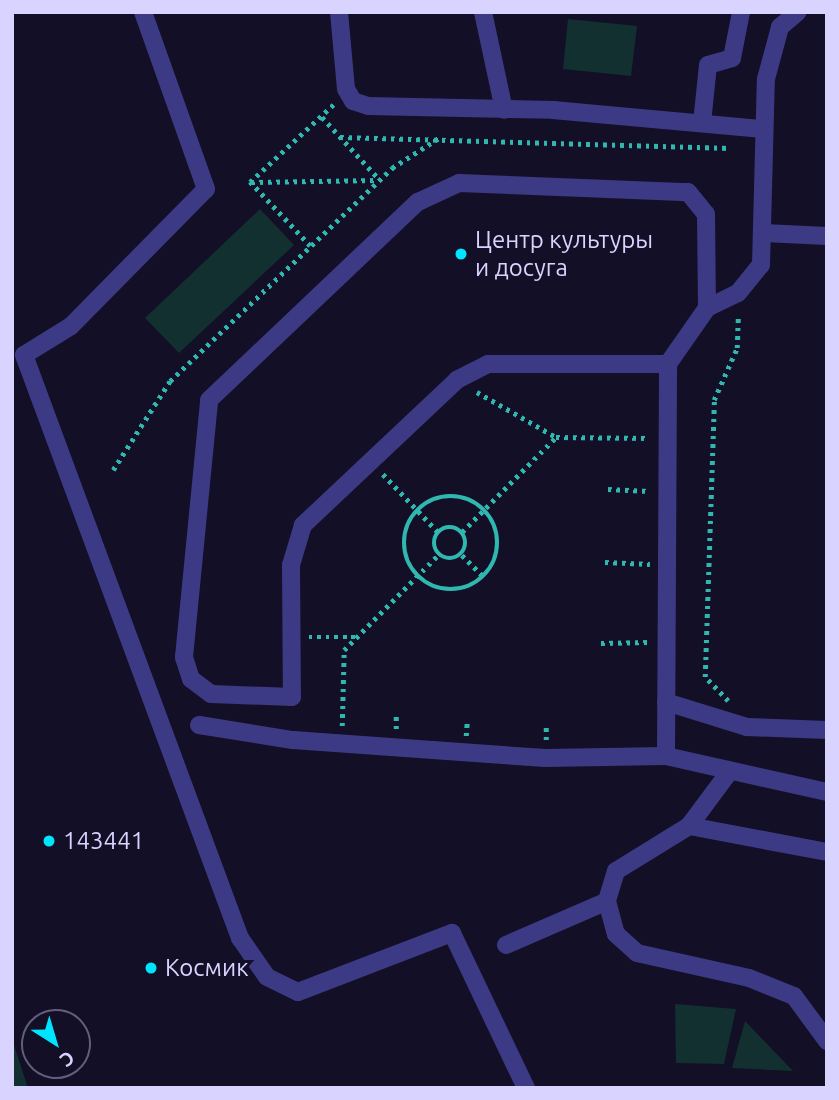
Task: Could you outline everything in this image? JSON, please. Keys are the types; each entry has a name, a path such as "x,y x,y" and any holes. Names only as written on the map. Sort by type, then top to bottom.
{"street":[{"path":"142,12 206,189 71,326 24,355 240,938 267,977 298,992 452,933 526,1088"},
{"path":"339,12 346,89 353,101 368,106 504,110 763,129"},
{"path":"483,12 504,110"},
{"path":"702,123 708,65 732,58 741,12"},
{"path":"666,756 668,364 707,309 738,293 761,265 764,233 763,129 775,42 780,27 798,12"},
{"path":"668,364 498,363 457,380 303,525 295,543 292,697 211,694 187,669 209,400 418,201 459,183 688,192 706,214 707,309"},
{"path":"764,233 827,236"},
{"path":"666,702 726,721 827,730"},
{"path":"199,725 342,743 545,758 666,756 827,792"},
{"path":"730,771 689,826 616,871 607,901 616,934 637,953 749,978 794,996 827,1041"},
{"path":"689,826 827,852"},
{"path":"506,945 607,901"}],"path":[{"path":"250,182 322,117 346,89"},
{"path":"322,117 379,180"},
{"path":"340,137 442,136 762,149"},
{"path":"113,470 170,381 379,180 413,150 442,136"},
{"path":"250,182 379,180"},
{"path":"250,182 310,246"},
{"path":"726,721 728,701 705,677 705,663 713,400 737,348 738,293"},
{"path":"457,380 556,437 667,439"},
{"path":"484,577 462,555 462,532 556,437"},
{"path":"342,743 344,650 438,555 438,532 370,460"},
{"path":"608,489 667,492"},
{"path":"451,496 485,510 498,543 484,577 451,590 418,577 404,544 418,510 451,496"},
{"path":"438,532 450,527 462,532"},
{"path":"438,555 450,560 462,555"},
{"path":"605,562 667,564"},
{"path":"292,637 357,637"},
{"path":"601,643 666,641"}],"green space":[{"path":"568,19 637,26 631,76 563,69"},
{"path":"260,209 294,245 179,353 145,318"},
{"path":"675,1004 736,1009 724,1064 676,1063"},
{"path":"745,1021 793,1071 732,1068"},
{"path":"12,1039 21,1067 21,1079 25,1079 28,1088 12,1088"}],"place":[{"name":"Центр культуры и досуга","path":"461,254"},
{"name":"143441","path":"49,841"},
{"name":"Космик","path":"151,968"}]}
